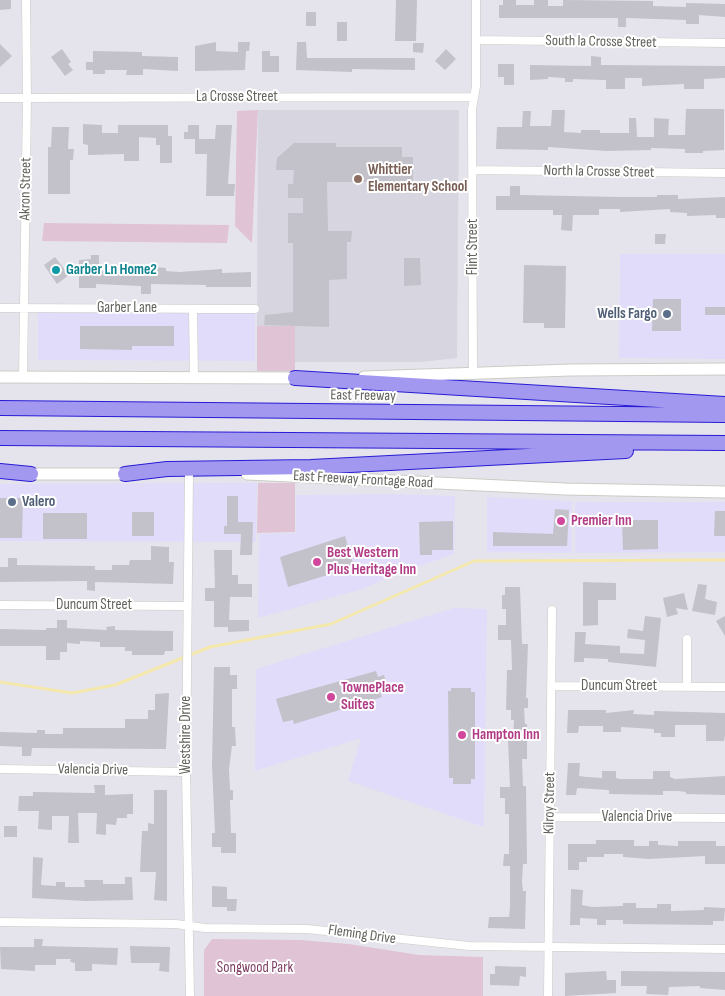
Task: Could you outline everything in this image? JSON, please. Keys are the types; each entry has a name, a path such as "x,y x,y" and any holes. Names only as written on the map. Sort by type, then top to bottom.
{"highway":[{"path":"295,378 725,404"},
{"name":"East Freeway","path":"0,408 725,415"},
{"path":"0,438 725,444"},
{"path":"126,474 167,469 311,467 725,444"},
{"path":"0,473 31,474"}],"main road":[{"path":"0,377 295,378 571,370 725,368"},
{"name":"East Freeway Frontage Road","path":"31,474 260,474 565,489 725,492"}],"street":[{"name":"Akron Street","path":"24,377 27,98 26,0"},
{"name":"Flint Street","path":"473,374 473,170 476,0"},
{"name":"South la Crosse Street","path":"476,40 725,43"},
{"name":"La Crosse Street","path":"0,98 474,97"},
{"name":"North la Crosse Street","path":"473,170 725,173"},
{"name":"Garber Lane","path":"0,308 255,309"},
{"path":"193,309 194,378"},
{"name":"Westshire Drive","path":"189,474 186,772 190,996"},
{"name":"Duncum Street","path":"0,605 187,606"},
{"name":"Kilroy Street","path":"548,996 552,610"},
{"path":"687,639 687,687"},
{"name":"Duncum Street","path":"551,686 725,687"},
{"name":"Valencia Drive","path":"0,769 186,772"},
{"name":"Valencia Drive","path":"550,817 725,818"},
{"name":"Fleming Drive","path":"0,922 307,928 469,946 725,949"}],"shaded area":[{"name":"Whittier Elementary School","path":"258,110 459,110 457,358 421,362 295,362 295,326 257,326"},
{"path":"620,254 725,254 725,359 619,358"},
{"path":"38,311 255,312 255,361 38,360"},
{"path":"257,483 256,542 0,541 0,484"},
{"path":"390,494 455,496 454,554 390,576 389,527 389,577 363,589 258,618 259,534 296,533 296,495"},
{"path":"487,497 572,501 572,553 487,552"},
{"path":"575,502 725,502 725,552 575,553"},
{"path":"454,608 487,609 484,827 348,781 361,738 255,771 256,669"}],"green space":[{"path":"258,110 252,243 235,226 237,111"},
{"path":"44,223 229,225 227,243 42,241"},
{"path":"257,326 295,326 295,371 257,371"},
{"path":"258,483 295,483 295,532 257,533"},
{"name":"Songwood Park","path":"212,939 300,940 349,944 419,955 483,957 483,996 204,996 204,950"}],"building":[{"path":"0,0 11,0 11,9 0,10"},
{"path":"396,0 417,0 416,41 395,41"},
{"path":"503,0 516,0 516,5 534,5 534,0 548,0 548,6 563,6 563,0 653,1 653,6 686,7 686,3 725,4 725,17 699,15 699,24 686,24 686,20 626,18 626,27 618,27 618,18 499,18 499,5 503,5"},
{"path":"306,12 316,12 316,26 306,26"},
{"path":"337,22 347,22 347,41 337,41"},
{"path":"216,42 216,51 238,52 238,42 250,42 249,51 246,51 245,70 195,71 195,46"},
{"path":"297,42 306,42 307,58 415,58 415,70 352,69 352,72 296,70"},
{"path":"413,43 424,43 423,53 413,52"},
{"path":"0,44 12,56 0,67"},
{"path":"62,49 71,62 68,64 73,70 65,76 51,57"},
{"path":"446,49 456,59 445,70 435,61"},
{"path":"93,51 142,52 142,56 178,57 178,71 143,69 143,75 126,75 127,70 105,70 105,74 93,74 93,70 86,70 86,62 93,62"},
{"path":"262,51 270,51 270,56 279,56 279,72 262,72"},
{"path":"591,56 601,57 601,65 725,66 725,78 704,79 704,89 684,89 684,84 642,86 642,78 625,78 625,89 606,89 606,80 573,79 573,82 565,82 565,78 548,77 548,79 530,80 530,65 591,66"},
{"path":"498,64 514,64 514,85 504,85 504,77 498,77"},
{"path":"686,109 724,109 724,150 685,153 685,149 651,148 651,150 607,151 548,147 548,150 496,149 497,127 522,127 523,111 531,111 530,126 551,126 552,110 565,110 564,132 581,133 581,130 600,130 600,133 629,133 629,118 636,118 637,137 654,137 654,118 669,119 668,135 685,135"},
{"path":"83,124 102,125 102,133 118,133 118,125 168,125 168,136 172,136 172,163 160,163 160,145 156,145 156,138 139,137 139,161 124,161 124,154 88,155 88,145 83,144"},
{"path":"188,125 199,125 199,139 215,139 216,125 232,125 228,184 235,184 234,196 206,196 207,154 195,154 195,139 184,139 184,132 188,132"},
{"path":"52,127 69,127 68,149 74,149 73,160 70,160 70,194 48,194 48,147 51,147"},
{"path":"294,143 336,143 336,147 402,147 402,157 413,157 413,182 327,182 328,231 352,231 351,242 347,242 347,279 329,280 329,327 264,325 265,315 293,312 293,243 288,243 288,213 303,213 303,198 288,198 288,184 293,184 294,170 276,170 277,158"},
{"path":"510,186 520,186 520,195 657,197 657,195 678,195 678,199 725,197 725,218 716,218 716,215 687,216 687,213 670,212 670,209 620,212 620,209 599,209 599,215 573,215 572,231 561,230 562,215 553,215 553,210 496,210 496,196 510,196"},
{"path":"655,234 666,234 665,244 655,244"},
{"path":"91,255 99,255 99,271 155,273 155,267 166,268 166,271 179,272 222,269 222,273 251,272 251,287 151,284 151,294 141,294 141,286 96,284 96,288 79,288 79,260 91,259"},
{"name":"Garber Ln Home2","path":"55,257 69,275 57,284 44,265"},
{"path":"404,258 420,258 421,285 404,286"},
{"path":"524,265 566,266 565,328 544,328 544,323 523,323"},
{"path":"653,299 681,299 681,331 652,331"},
{"path":"705,307 725,307 725,315 705,315"},
{"path":"80,326 174,326 174,346 132,346 132,350 80,349"},
{"path":"227,496 238,496 238,522 253,522 252,555 240,555 241,534 224,534 224,526 227,526"},
{"path":"0,498 23,498 22,538 0,538"},
{"name":"Premier Inn","path":"555,509 569,510 567,546 493,546 493,532 553,534"},
{"path":"715,511 725,511 725,536 714,536"},
{"path":"132,512 154,512 154,536 132,536"},
{"path":"43,513 87,513 87,539 43,539"},
{"path":"622,520 658,520 658,549 623,550"},
{"path":"453,521 453,550 432,550 432,555 420,555 419,522"},
{"name":"Best Western Plus Heritage Inn","path":"345,536 354,567 288,587 280,557"},
{"path":"151,546 169,547 169,562 174,562 173,584 95,582 95,591 87,590 87,581 0,582 0,567 8,567 8,558 17,558 17,565 95,566 95,570 112,570 112,565 129,565 130,560 151,560"},
{"path":"214,550 232,550 232,575 238,575 238,584 252,584 252,597 230,597 229,620 249,620 249,631 228,632 228,627 214,627 214,601 205,601 205,588 215,588"},
{"path":"583,582 616,583 616,600 598,600 598,625 583,626"},
{"path":"698,584 707,585 705,599 717,602 715,615 692,611"},
{"path":"505,587 520,587 522,644 528,644 526,698 528,698 528,708 524,708 525,724 527,724 527,759 522,759 523,786 526,786 527,864 523,864 522,882 523,891 526,891 525,929 488,928 489,917 509,917 510,907 510,866 503,866 504,854 509,854 509,814 505,814 505,798 500,798 500,787 510,787 508,740 513,740 514,720 511,720 511,710 506,710 507,670 512,670 511,640 498,640 498,625 506,625 506,609 502,609 502,595 505,595"},
{"path":"684,593 688,610 676,608 678,614 667,617 663,598"},
{"path":"645,616 661,618 656,667 608,662 608,659 584,658 584,662 574,662 575,632 586,632 585,644 620,646 620,653 644,654 645,640 627,638 628,629 643,631"},
{"path":"725,616 725,636 716,621"},
{"path":"57,620 67,620 67,628 107,630 106,627 115,626 115,630 173,631 173,651 165,651 164,655 132,655 132,651 125,651 125,647 100,647 100,642 80,641 80,644 67,643 67,652 60,652 60,660 46,660 46,646 0,646 0,629 46,630 46,628 57,628"},
{"path":"214,667 230,667 230,675 237,675 237,689 232,689 232,727 235,727 236,746 232,746 229,769 230,790 233,790 233,800 230,800 231,833 236,833 236,853 221,853 221,847 212,847 212,833 215,833 212,765"},
{"name":"TownePlace Suites","path":"376,671 378,677 384,675 388,689 380,692 382,697 294,724 293,720 283,722 276,699"},
{"name":"Hampton Inn","path":"451,688 471,688 471,692 475,692 475,779 471,779 471,784 453,784 453,778 449,778 448,691 451,691"},
{"path":"169,693 166,749 32,748 31,756 22,756 22,747 0,746 0,732 37,733 37,730 45,730 45,734 63,734 63,728 125,728 125,719 148,719 148,710 155,710 155,694"},
{"path":"568,710 606,710 606,713 634,710 633,714 654,715 654,711 725,713 724,741 706,741 706,725 675,725 675,737 661,737 661,733 654,733 654,729 621,727 621,732 603,732 603,726 579,726 578,733 567,733"},
{"path":"568,763 580,763 579,776 587,777 602,778 602,771 616,771 616,778 620,779 653,779 653,771 670,771 670,777 675,779 725,776 725,795 686,794 686,792 678,791 663,791 663,795 609,794 609,790 577,788 576,795 566,795"},
{"path":"94,785 105,785 105,795 133,794 133,814 127,814 127,818 117,818 116,825 106,824 106,835 96,834 97,813 78,813 79,843 68,843 69,816 52,816 52,830 38,829 39,811 18,811 19,796 33,796 33,792 95,793"},
{"path":"154,790 167,790 167,901 154,900 156,872 140,872 142,831 148,831 148,823 154,824"},
{"path":"4,826 17,826 17,837 4,837"},
{"path":"596,840 634,840 634,846 649,846 649,841 658,841 658,845 678,846 678,841 716,841 716,846 725,846 725,864 705,864 705,856 649,859 623,857 623,854 604,854 604,857 587,857 587,862 579,862 579,870 568,870 568,844 596,844"},
{"path":"33,857 43,858 41,885 56,886 56,882 65,882 65,887 85,887 84,880 103,880 103,884 125,884 125,877 132,877 133,900 85,901 32,898"},
{"path":"212,886 227,887 227,899 237,899 236,911 227,911 227,907 212,907"},
{"path":"571,889 583,890 582,905 592,907 623,906 623,903 636,903 636,908 657,908 657,904 671,904 671,911 704,910 704,907 725,908 724,921 713,921 713,925 623,924 623,920 606,920 606,925 597,925 597,919 580,918 580,925 570,925"},
{"path":"34,939 43,939 42,946 118,948 117,965 92,964 92,971 75,971 75,963 70,962 71,959 56,959 56,965 35,965 35,971 1,969 0,947 34,947"},
{"path":"130,946 170,947 169,972 159,971 160,963 131,963"},
{"path":"495,966 526,967 526,977 520,976 519,986 490,985 490,974 495,974"},
{"path":"606,971 607,980 616,980 616,993 565,996 565,973"},
{"path":"621,971 725,972 725,990 700,988 700,986 669,987 668,995 646,994 647,986 621,986"}],"waterway":[{"path":"0,682 72,693 115,685 210,647 331,624 474,561 725,560"}],"place":[{"name":"Whittier Elementary School","path":"358,179"},
{"name":"Garber Ln Home2","path":"56,270"},
{"name":"Wells Fargo","path":"667,314"},
{"name":"Valero","path":"12,502"},
{"name":"Premier Inn","path":"561,521"},
{"name":"Best Western Plus Heritage Inn","path":"317,562"},
{"name":"TownePlace Suites","path":"331,697"},
{"name":"Hampton Inn","path":"462,735"}]}
